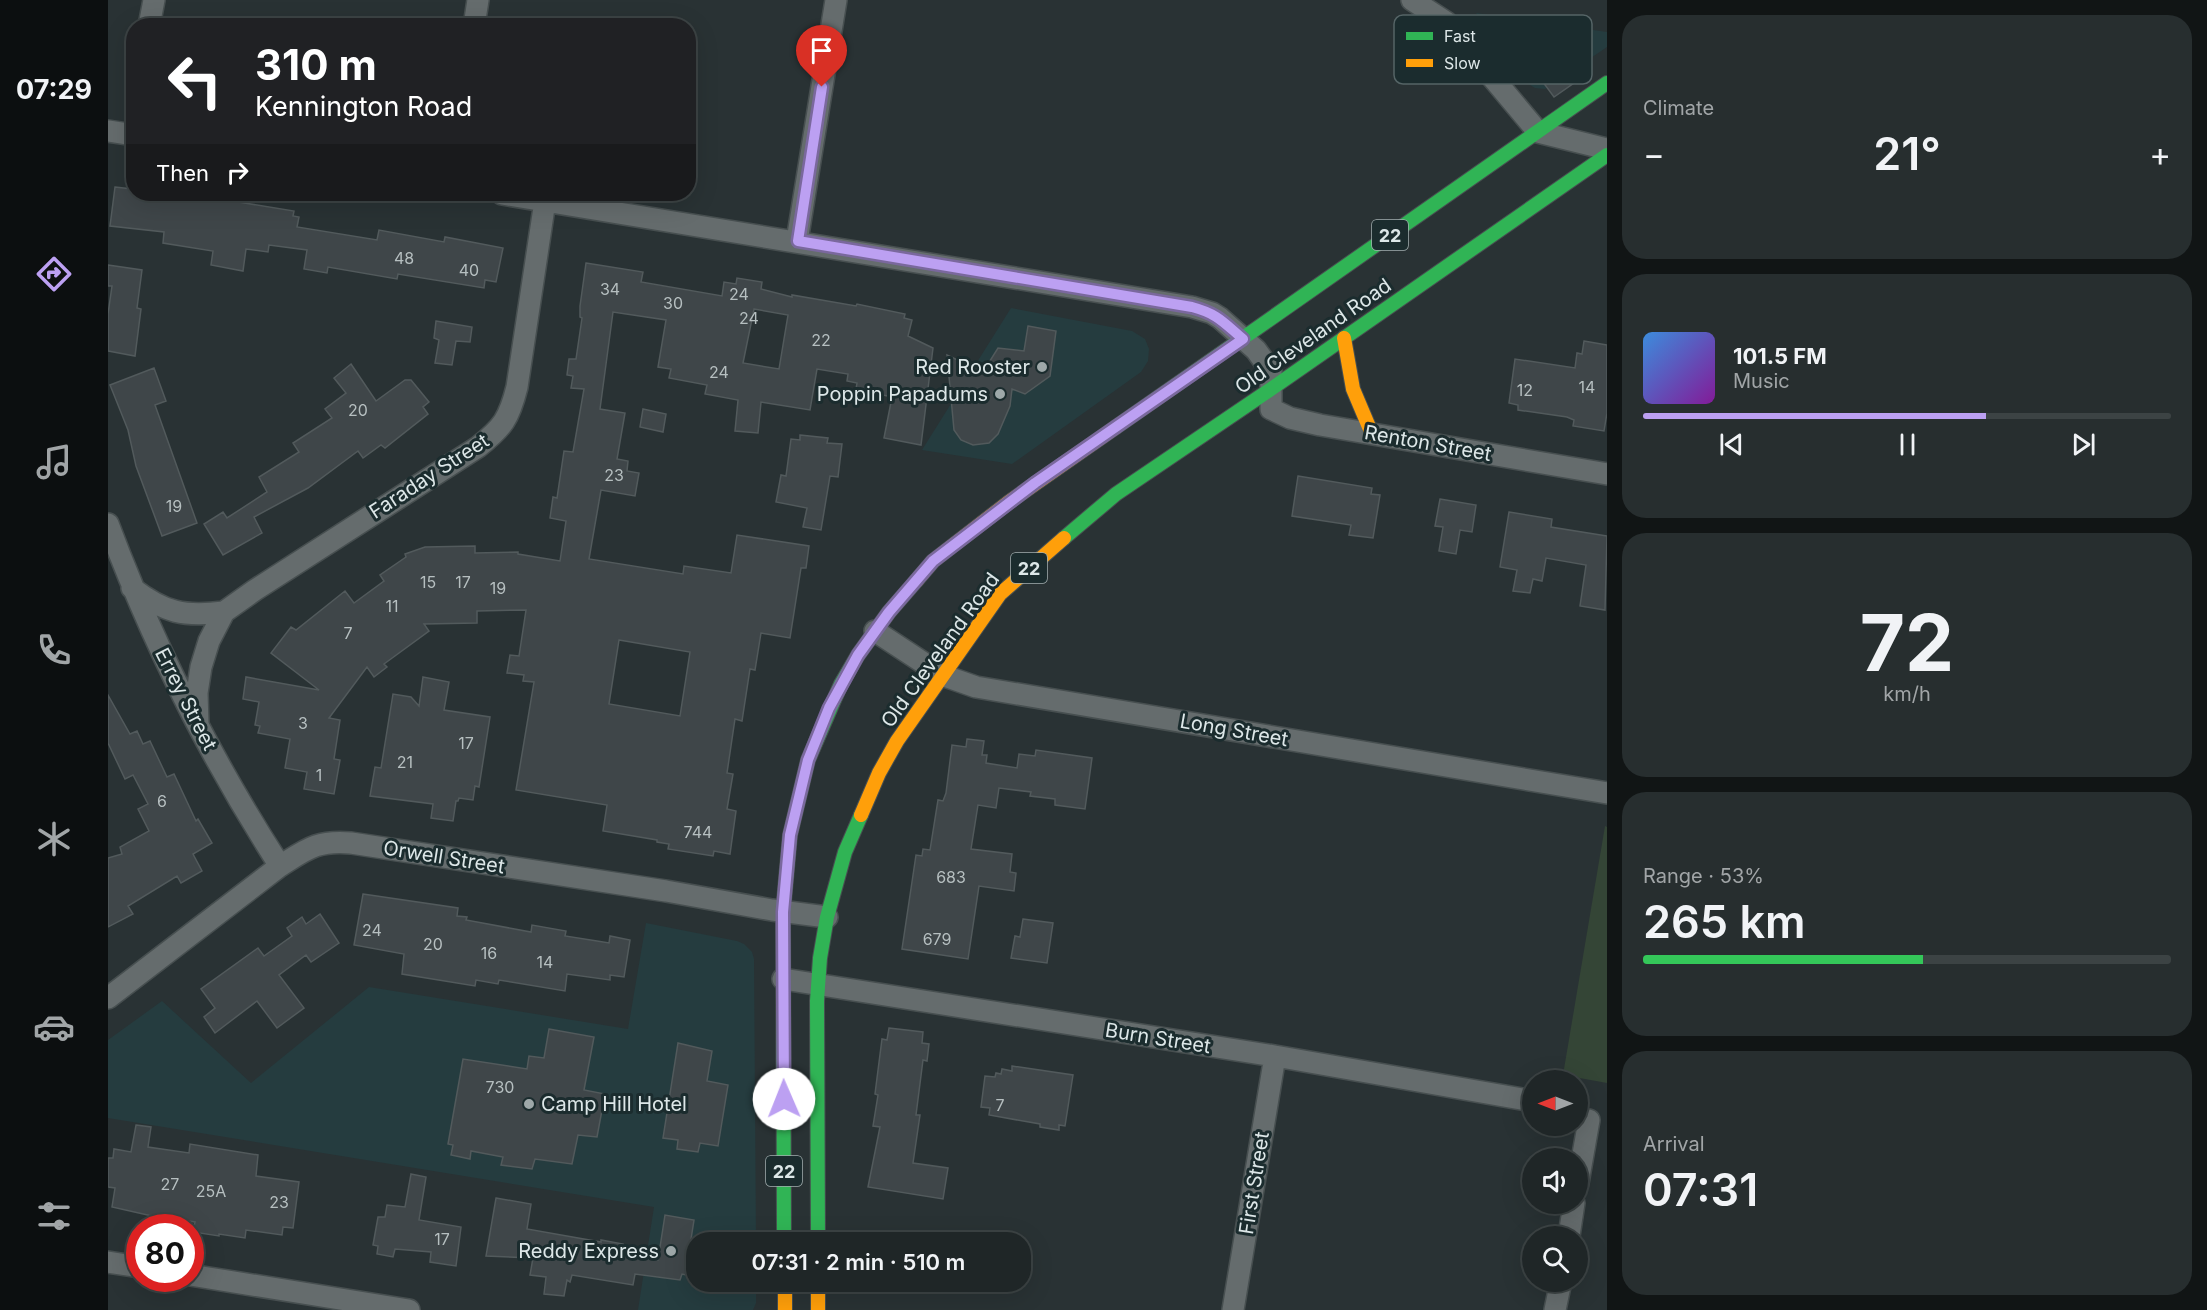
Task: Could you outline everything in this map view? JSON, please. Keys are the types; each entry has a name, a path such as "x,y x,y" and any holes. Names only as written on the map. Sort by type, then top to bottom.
{"highway":[{"name":"Old Cleveland Road","path":"784,1232 783,912 790,835 808,760 841,684 875,631 933,561 1035,483 1607,83"},
{"name":"Old Cleveland Road","path":"818,1232 817,985 827,917 845,852 879,773 897,741 1000,594 1049,549 1116,494 1607,155"},
{"path":"1344,338 1353,389 1372,434"},
{"path":"785,1292 785,1310"},
{"path":"818,1292 818,1310"}],"street":[{"path":"151,18 154,0"},
{"path":"475,18 478,0"},
{"path":"798,241 836,0"},
{"path":"1412,0 1435,15"},
{"path":"1498,84 1538,132 1607,149"},
{"path":"108,131 126,131"},
{"path":"545,201 1192,307 1212,313 1226,322 1256,350 1271,371 1271,389"},
{"name":"Faraday Street","path":"198,724 196,693 201,667 209,641 224,612 478,447 503,424 511,411 517,387 545,201"},
{"name":"Renton Street","path":"1271,389 1272,409 1282,415 1320,425 1607,474"},
{"name":"Errey Street","path":"108,524 132,587 198,724 247,815 280,866"},
{"path":"132,587 163,609 193,614 224,612"},
{"name":"Long Street","path":"875,631 942,675 976,687 1607,793"},
{"name":"Orwell Street","path":"108,998 280,866 310,848 329,841 827,917"},
{"name":"Burn Street","path":"783,979 1275,1056 1522,1099"},
{"name":"First Street","path":"1233,1310 1275,1056"},
{"path":"1585,1148 1591,1118"},
{"path":"108,1262 126,1265"},
{"path":"204,1277 409,1310"},
{"path":"1556,1310 1559,1292"}],"shaded area":[{"path":"1592,30 1607,32 1607,47 1592,57"},
{"path":"1529,84 1552,84 1545,89 1535,88"},
{"path":"1011,308 1132,331 1145,339 1149,349 1148,361 1141,372 1012,464 922,450"},
{"path":"646,923 737,941 752,952 754,959 756,1232 686,1232 686,1292 756,1292 756,1303 753,1310 638,1310 654,1207 108,1118 108,1040 162,1001 251,1083 369,987 628,1029"}],"green space":[{"path":"1605,826 1607,827 1607,1083 1588,1080 1588,1070 1564,1070"}],"building":[{"path":"1544,84 1573,84 1554,97"},
{"path":"115,187 126,188 126,201 232,201 294,211 293,216 299,217 297,227 377,240 379,230 444,242 445,237 503,248 496,282 485,280 484,288 398,274 397,279 328,267 327,273 304,269 307,250 269,245 268,252 246,249 243,271 211,265 213,251 163,243 164,232 110,226"},
{"path":"586,263 643,272 641,282 722,296 724,282 736,284 737,278 762,282 761,289 792,297 792,295 856,306 857,304 905,314 904,318 912,320 908,336 933,348 921,445 884,438 892,397 856,389 857,383 847,381 848,374 817,369 810,410 761,402 758,433 735,431 738,400 705,394 707,385 669,378 671,369 658,367 666,320 613,312 600,409 625,413 617,459 628,461 627,471 639,473 635,496 601,490 589,559 683,574 684,566 731,573 737,535 809,546 806,568 801,568 790,638 761,633 755,670 750,669 742,721 735,719 727,773 733,774 727,809 736,811 730,854 714,851 713,856 668,849 669,844 657,842 657,840 603,831 607,805 516,790 534,682 523,681 524,675 507,673 510,655 519,656 526,610 477,611 477,623 424,624 429,631 384,664 387,667 374,677 367,667 329,718 340,720 334,759 340,760 334,794 304,789 307,772 285,768 290,739 258,733 260,726 255,725 259,702 243,699 246,677 319,690 271,653 291,627 296,630 345,591 354,603 384,581 380,575 406,557 405,554 425,547 475,546 475,553 518,552 518,554 560,561 566,521 550,518 553,497 557,498 564,451 573,452 584,389 571,388 573,376 567,375 569,359 576,359 582,318 580,317","holes":["754,309 788,315 779,369 743,363","619,640 690,652 680,716 609,704"]},
{"path":"108,265 142,270 137,308 141,309 135,356 108,351 108,314 112,286 108,286"},
{"path":"436,321 472,327 470,342 456,341 452,365 435,363 439,340 434,338"},
{"path":"1028,326 1056,331 1050,376 1025,394 1012,389 1010,406 998,434 989,443 973,445 961,440 954,430 947,355 983,372 998,348 1024,351"},
{"path":"1584,341 1607,345 1607,413 1604,431 1573,426 1574,420 1567,417 1518,410 1518,405 1509,403 1515,359 1575,368 1577,353 1582,354"},
{"path":"351,364 376,401 405,380 411,380 429,402 423,407 428,414 385,448 381,445 363,458 358,451 308,488 254,517 262,533 223,555 204,524 223,512 227,518 267,492 259,477 299,452 293,443 332,418 325,409 346,393 334,378"},
{"path":"154,368 166,401 155,405 197,523 162,536 136,466 128,430 110,385"},
{"path":"643,409 666,414 663,432 640,427"},
{"path":"800,435 828,438 827,443 842,444 838,477 830,476 821,530 803,527 807,508 776,502 781,475 786,476 791,439 800,440"},
{"path":"1298,476 1372,488 1371,494 1380,495 1373,538 1349,535 1351,525 1292,516"},
{"path":"1440,499 1476,505 1472,532 1460,530 1456,554 1439,551 1443,527 1435,526"},
{"path":"1509,512 1552,519 1551,527 1607,536 1605,610 1580,606 1586,565 1546,558 1542,581 1533,579 1530,593 1513,591 1517,570 1500,567"},
{"path":"423,677 449,682 444,710 490,717 479,787 475,786 473,800 459,798 456,801 453,821 431,818 433,804 370,796 375,767 381,768 393,694 411,697 419,706"},
{"path":"108,695 130,734 137,731 143,744 150,741 167,777 174,774 196,821 198,819 212,843 193,854 202,871 181,883 177,876 128,906 133,914 108,927 108,858 122,854 120,847 149,831 138,809 148,804 133,775 125,779 108,743"},
{"path":"967,739 984,741 982,755 987,755 986,763 1017,768 1019,754 1035,756 1036,750 1092,758 1085,809 1055,805 1055,799 1030,796 1031,792 999,788 996,808 978,805 971,849 1012,854 1010,872 1016,873 1014,891 979,886 968,959 902,949 916,855 922,856 923,849 930,850 938,800 943,801 946,793 952,745 966,747"},
{"path":"363,894 458,908 457,916 467,917 466,920 531,932 532,925 566,931 565,936 609,943 610,936 630,940 624,977 610,975 610,980 567,974 565,991 499,980 498,984 476,980 475,986 402,974 404,954 354,945"},
{"path":"320,914 339,943 311,962 306,955 279,975 304,1008 277,1028 257,1001 215,1033 204,1017 215,1008 201,989 258,948 264,956 292,936 287,928 302,917 306,924"},
{"path":"1023,919 1053,923 1047,963 1011,958 1015,936 1020,937"},
{"path":"889,1028 923,1032 922,1043 929,1044 927,1061 923,1060 916,1115 920,1115 913,1163 948,1168 943,1199 868,1187 880,1127 873,1126 882,1039 887,1040"},
{"path":"549,1029 594,1037 584,1090 605,1094 597,1137 578,1135 572,1164 535,1159 532,1169 501,1165 503,1157 471,1151 470,1159 451,1155 453,1145 448,1144 463,1059 527,1069 529,1056 544,1058"},
{"path":"678,1043 712,1051 707,1081 728,1085 718,1146 700,1143 698,1152 677,1149 678,1140 663,1138"},
{"path":"1012,1066 1073,1075 1065,1126 1059,1125 1059,1130 1040,1127 1040,1124 989,1115 990,1108 981,1107 985,1076 995,1077 996,1073 1001,1074 1002,1069 1012,1071"},
{"path":"136,1125 151,1127 148,1147 189,1153 190,1144 258,1155 256,1176 299,1182 293,1228 283,1227 282,1235 246,1230 245,1238 219,1234 219,1236 204,1234 204,1214 143,1214 112,1207 115,1188 108,1187 108,1158 113,1158 114,1149 131,1152"},
{"path":"411,1174 426,1177 419,1220 461,1227 456,1266 430,1262 431,1252 395,1249 393,1257 377,1254 378,1246 373,1245 378,1217 385,1217 387,1205 405,1207"},
{"path":"496,1198 531,1204 527,1229 623,1244 621,1255 658,1260 665,1215 694,1220 692,1232 686,1232 686,1275 682,1274 680,1280 635,1274 633,1285 572,1275 570,1282 567,1280 564,1296 544,1294 546,1277 530,1275 533,1258 486,1256"}],"traffic: fast":[{"path":"1116,427 1607,83"},
{"path":"1064,538 1116,494 1607,155"},
{"path":"784,1232 783,912 790,835 808,760 841,684 858,655 889,612 916,581"},
{"path":"818,1232 817,1001 820,958 827,917 845,852 861,815"}],"traffic: slow":[{"path":"1344,338 1353,389 1372,434"},
{"path":"916,581 933,561 1009,502 1116,427"},
{"path":"861,815 879,773 897,741 1000,594 1064,538"},
{"path":"785,1292 785,1310"},
{"path":"818,1292 818,1310"}],"place":[{"name":"Red Rooster","path":"1042,367"},
{"name":"Poppin Papadums","path":"1000,394"},
{"name":"Camp Hill Hotel","path":"529,1104"},
{"name":"Reddy Express","path":"671,1251"}],"route":[{"path":"784,1099 783,912 790,835 808,760 829,708 858,655 889,612 933,561 1035,483 1243,339 1226,322 1212,313 1192,307 798,241 822,87"}]}
